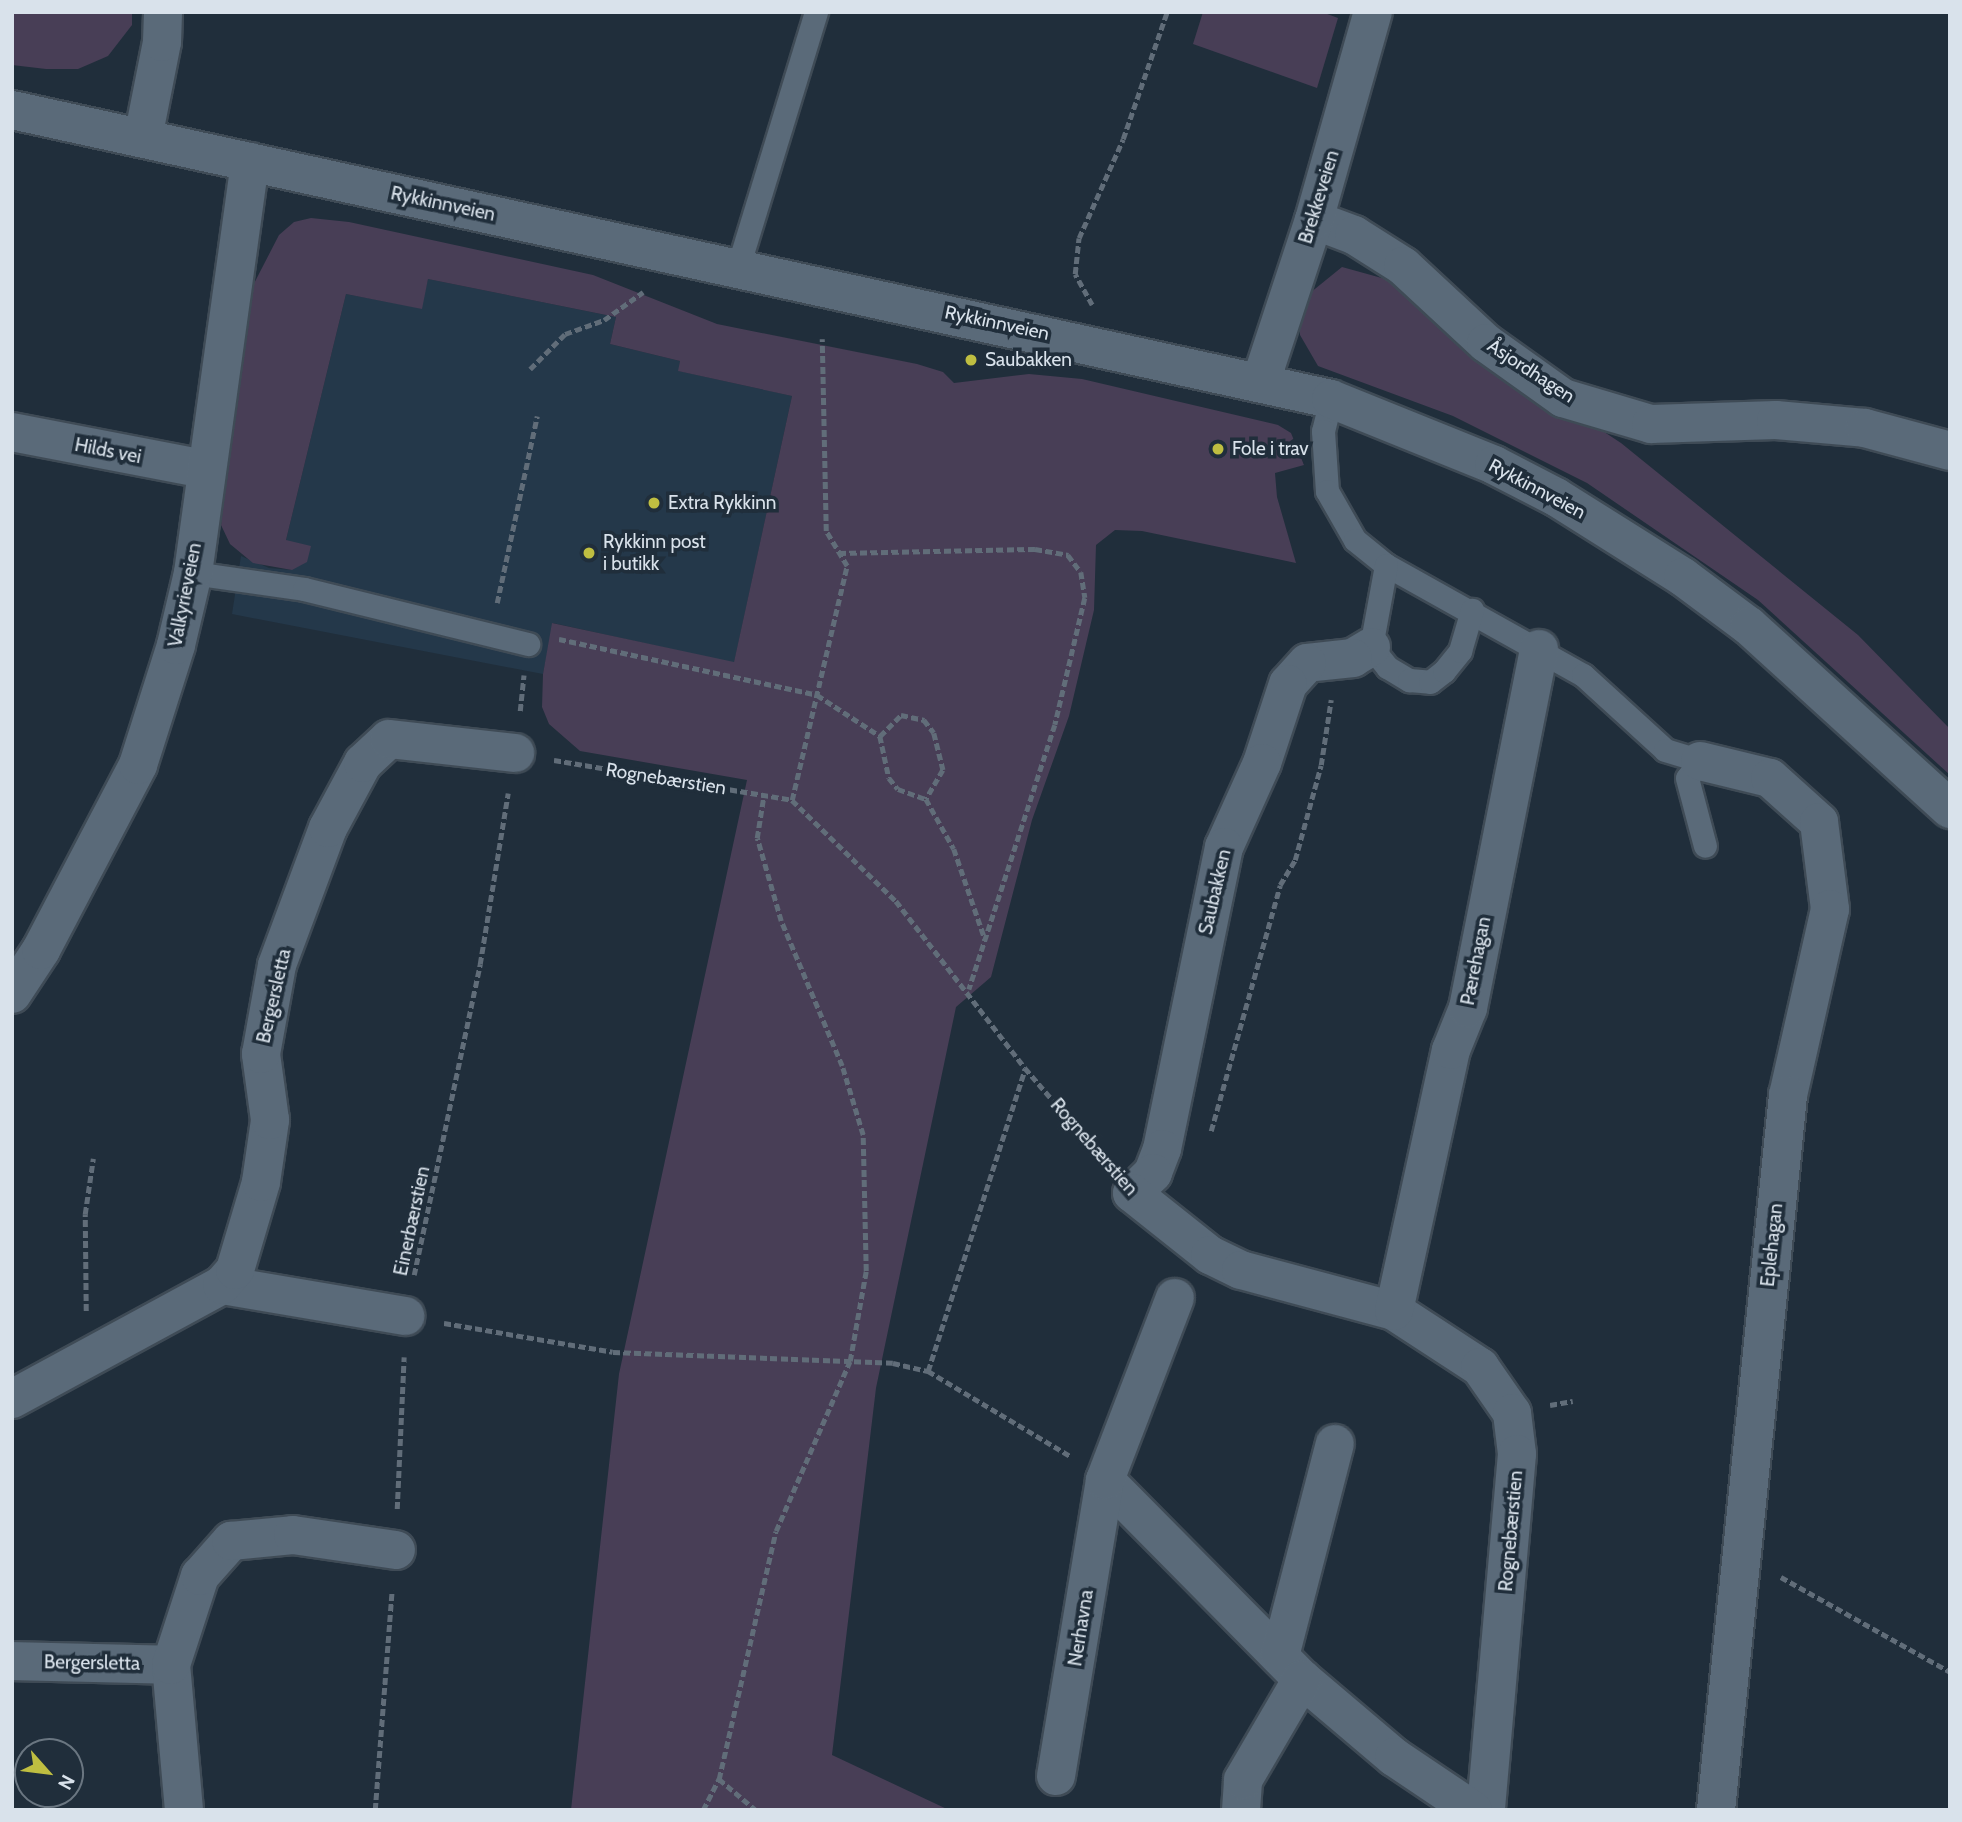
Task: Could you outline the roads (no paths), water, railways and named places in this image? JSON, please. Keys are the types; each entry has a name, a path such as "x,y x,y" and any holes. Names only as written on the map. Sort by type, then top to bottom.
{"street":[{"path":"143,138 162,42 163,12"},
{"name":"Brekkeveien","path":"1261,381 1314,220 1373,12"},
{"name":"Rykkinnveien","path":"12,110 1261,381 1331,399 1494,465 1556,497 1683,577 1749,626 1950,810"},
{"name":"Valkyrieveien","path":"12,994 41,950 138,765 176,645 192,573 204,469 250,162"},
{"name":"Åsjordhagen","path":"1314,220 1354,235 1403,266 1486,343 1575,402 1651,424 1776,419 1865,428 1950,451"},
{"name":"Hilds vei","path":"12,432 204,469"},
{"name":"Pærehagan","path":"1394,1311 1451,1050 1468,1008 1539,649"},
{"name":"Saubakken","path":"1132,1193 1153,1173 1163,1149 1224,847 1262,763 1288,684 1307,663 1354,653"},
{"name":"Bergersletta","path":"222,1285 234,1270 261,1182 271,1120 261,1054 277,965 328,828 363,763 388,739 515,753"},
{"name":"Eplehagan","path":"1700,761 1770,778 1819,822 1830,909 1788,1096 1716,1810"},
{"name":"Rognebærstien","path":"1132,1193 1210,1255 1241,1270 1394,1311 1480,1367 1512,1413 1516,1468 1486,1810"},
{"path":"12,1399 87,1361 222,1285 405,1316"},
{"name":"Nerhavna","path":"1056,1776 1105,1479 1175,1298"},
{"path":"1241,1810 1243,1780 1291,1667 1335,1444"},
{"path":"1105,1479 1291,1667 1394,1757 1473,1810"},
{"path":"184,1810 172,1665 200,1576 231,1541 293,1535 396,1550"},
{"name":"Bergersletta","path":"12,1661 172,1665"}],"lane":[{"path":"738,267 816,12"},
{"path":"1331,399 1323,431 1327,491 1355,540 1386,565 1472,610 1583,676 1665,750 1700,761 1687,778 1704,846"},
{"path":"1386,565 1354,653 1409,680 1430,682 1460,651 1472,610"},
{"path":"192,573 304,589 528,644"}],"place":[{"name":"Saubakken","path":"971,360"},
{"name":"Fole i trav","path":"1218,449"},
{"name":"Extra Rykkinn","path":"654,503"},
{"name":"Rykkinn post i butikk","path":"589,553"}]}
